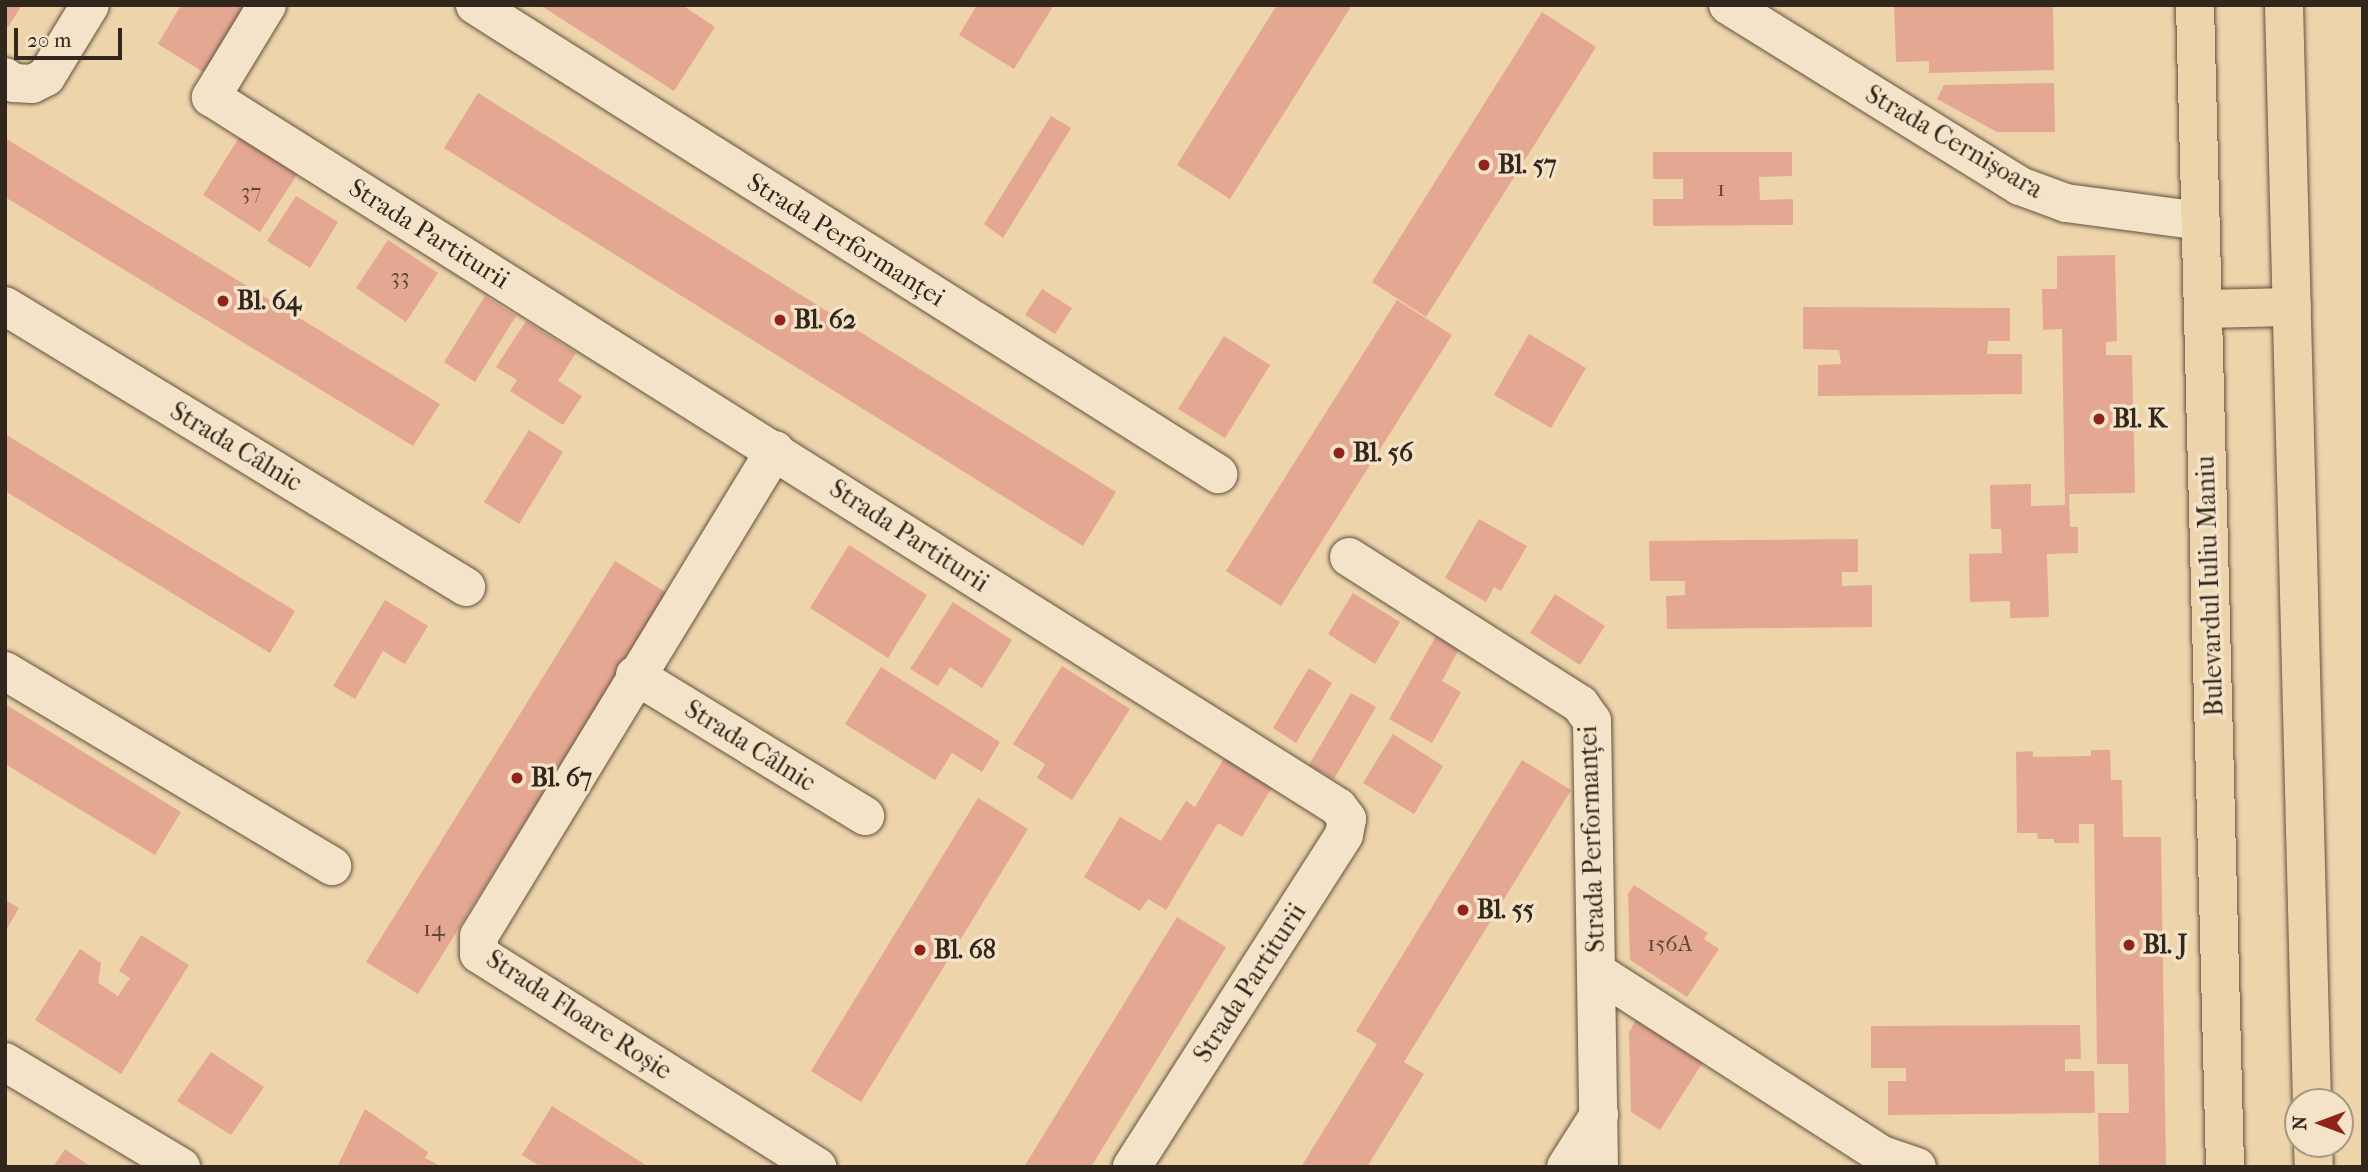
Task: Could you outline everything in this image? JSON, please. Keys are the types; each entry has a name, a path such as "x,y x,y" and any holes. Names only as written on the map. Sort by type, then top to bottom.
{"main road":[{"name":"Bulevardul Iuliu Maniu","path":"2195,5 2225,1167"},
{"path":"2284,5 2312,1088"},
{"path":"2203,309 2292,307"}],"street":[{"path":"5,77 14,83 32,84 46,78 90,5"},
{"name":"Strada Partiturii","path":"267,5 211,96 775,450 1160,697 1233,738 1338,807 1347,819 1344,835 1132,1167"},
{"name":"Strada Performanței","path":"475,5 1218,474"},
{"name":"Strada Cernișoara","path":"1728,5 2020,187 2066,203 2201,221"},
{"name":"Strada Câlnic","path":"5,306 466,587"},
{"name":"Strada Floare Roșie","path":"775,450 635,675 479,936 479,954 817,1167"},
{"name":"Strada Performanței","path":"1349,557 1580,704 1588,712 1594,733 1599,1167"},
{"path":"5,671 332,866"},
{"name":"Strada Câlnic","path":"635,675 865,816"},
{"path":"1597,972 1882,1155 1917,1167"},
{"path":"5,1062 181,1167"},
{"path":"1566,1167 1599,1115"}],"building":[{"path":"5,5 22,5 8,27 5,25"},
{"path":"181,5 252,5 208,75 158,44"},
{"path":"540,5 682,5 715,27 674,91"},
{"path":"977,5 1054,5 1014,69 959,35"},
{"path":"1277,5 1352,5 1230,199 1177,165"},
{"path":"1894,5 2053,5 2054,70 1929,73 1929,61 1896,62"},
{"name":"Bl. 57","path":"1542,12 1596,47 1426,317 1372,282"},
{"path":"2054,83 2055,132 1997,132 1937,99 1944,85"},
{"name":"Bl. 62","path":"478,93 1116,492 1083,546 444,148"},
{"path":"1051,116 1071,128 1003,238 984,224"},
{"path":"240,136 298,173 260,232 203,195"},
{"name":"Bl. 64","path":"5,138 440,404 413,446 5,197"},
{"path":"1653,152 1792,152 1792,176 1759,177 1760,200 1793,199 1793,225 1653,226 1653,199 1683,199 1683,179 1653,179"},
{"path":"296,196 338,222 310,268 267,241"},
{"path":"388,240 438,273 406,322 356,288"},
{"name":"Bl. K","path":"2115,255 2117,341 2106,342 2106,355 2132,355 2135,493 2069,494 2070,527 2078,527 2078,553 2047,554 2049,617 2010,618 2010,601 1970,602 1969,554 2002,553 2001,529 1991,529 1990,485 2031,484 2031,506 2065,505 2062,329 2043,330 2042,289 2057,289 2057,256"},
{"path":"1042,289 1072,308 1055,334 1025,315"},
{"path":"485,296 516,316 475,382 444,362"},
{"name":"Bl. 56","path":"1397,300 1452,335 1281,606 1226,571"},
{"path":"1803,307 2010,308 2010,341 1988,341 1987,354 2022,354 2022,394 1818,396 1818,365 1841,364 1839,350 1803,349"},
{"path":"526,321 576,353 558,381 582,396 563,425 510,391 517,380 496,367"},
{"path":"1529,334 1586,368 1551,428 1494,395"},
{"path":"1224,336 1270,365 1225,438 1178,409"},
{"path":"529,430 563,452 519,524 484,502"},
{"path":"5,434 295,611 270,653 5,491"},
{"path":"1479,519 1527,546 1501,591 1494,587 1486,602 1445,578"},
{"path":"1858,539 1858,572 1842,572 1842,586 1872,585 1872,627 1667,629 1666,596 1685,595 1685,581 1650,581 1649,541"},
{"path":"849,545 927,595 888,658 810,608"},
{"name":"Bl. 67","path":"615,561 667,593 418,994 366,962"},
{"path":"1353,593 1400,622 1375,664 1328,634"},
{"path":"1555,594 1605,626 1580,665 1530,633"},
{"path":"385,600 428,626 405,664 383,651 355,699 333,686"},
{"path":"953,602 1012,640 982,688 950,667 938,686 910,669"},
{"path":"1436,636 1459,649 1442,681 1461,692 1432,743 1389,719"},
{"path":"1062,666 1130,709 1072,800 1037,778 1045,764 1013,744"},
{"path":"881,667 1000,742 982,772 952,753 935,780 845,724"},
{"path":"1309,668 1332,683 1296,743 1273,728"},
{"path":"1351,693 1376,707 1334,779 1309,765"},
{"path":"5,704 181,812 155,855 5,764"},
{"path":"1393,734 1443,766 1414,814 1363,783"},
{"name":"Bl. J","path":"2091,750 2110,750 2111,780 2122,780 2123,837 2161,837 2166,1167 2099,1167 2098,1113 2129,1113 2128,1064 2097,1064 2094,824 2079,824 2079,843 2054,843 2054,839 2038,839 2037,833 2017,833 2016,752 2033,751 2033,757 2091,756"},
{"path":"1226,755 1274,784 1242,837 1218,823 1166,910 1148,899 1140,911 1084,877 1120,817 1161,841 1186,801 1195,807"},
{"name":"Bl. 55","path":"1522,760 1571,790 1404,1062 1424,1074 1367,1167 1301,1167 1377,1044 1356,1031"},
{"name":"Bl. 68","path":"978,798 1028,829 861,1102 811,1071"},
{"path":"1634,885 1708,933 1704,939 1719,949 1687,997 1630,960 1628,894"},
{"path":"5,900 19,908 5,932"},
{"path":"1177,917 1226,947 1091,1167 1024,1167"},
{"path":"141,935 189,965 121,1074 35,1020 80,949 101,963 98,983 118,996 130,978 119,971"},
{"path":"1636,1020 1703,1062 1660,1130 1631,1112 1629,1032"},
{"path":"2080,1025 2081,1059 2065,1059 2065,1071 2094,1071 2095,1113 1888,1115 1888,1081 1906,1081 1906,1068 1871,1068 1871,1026"},
{"path":"211,1052 264,1087 231,1135 177,1101"},
{"path":"552,1106 649,1167 541,1167 522,1155"},
{"path":"365,1109 428,1152 425,1158 442,1167 337,1167"},
{"path":"65,1149 91,1167 53,1167"}],"place":[{"name":"Bl. 57","path":"1484,165"},
{"name":"Bl. 64","path":"223,301"},
{"name":"Bl. 62","path":"780,320"},
{"name":"Bl. K","path":"2099,419"},
{"name":"Bl. 56","path":"1339,453"},
{"name":"Bl. 67","path":"517,778"},
{"name":"Bl. 55","path":"1463,910"},
{"name":"Bl. J","path":"2129,945"},
{"name":"Bl. 68","path":"920,950"}]}
